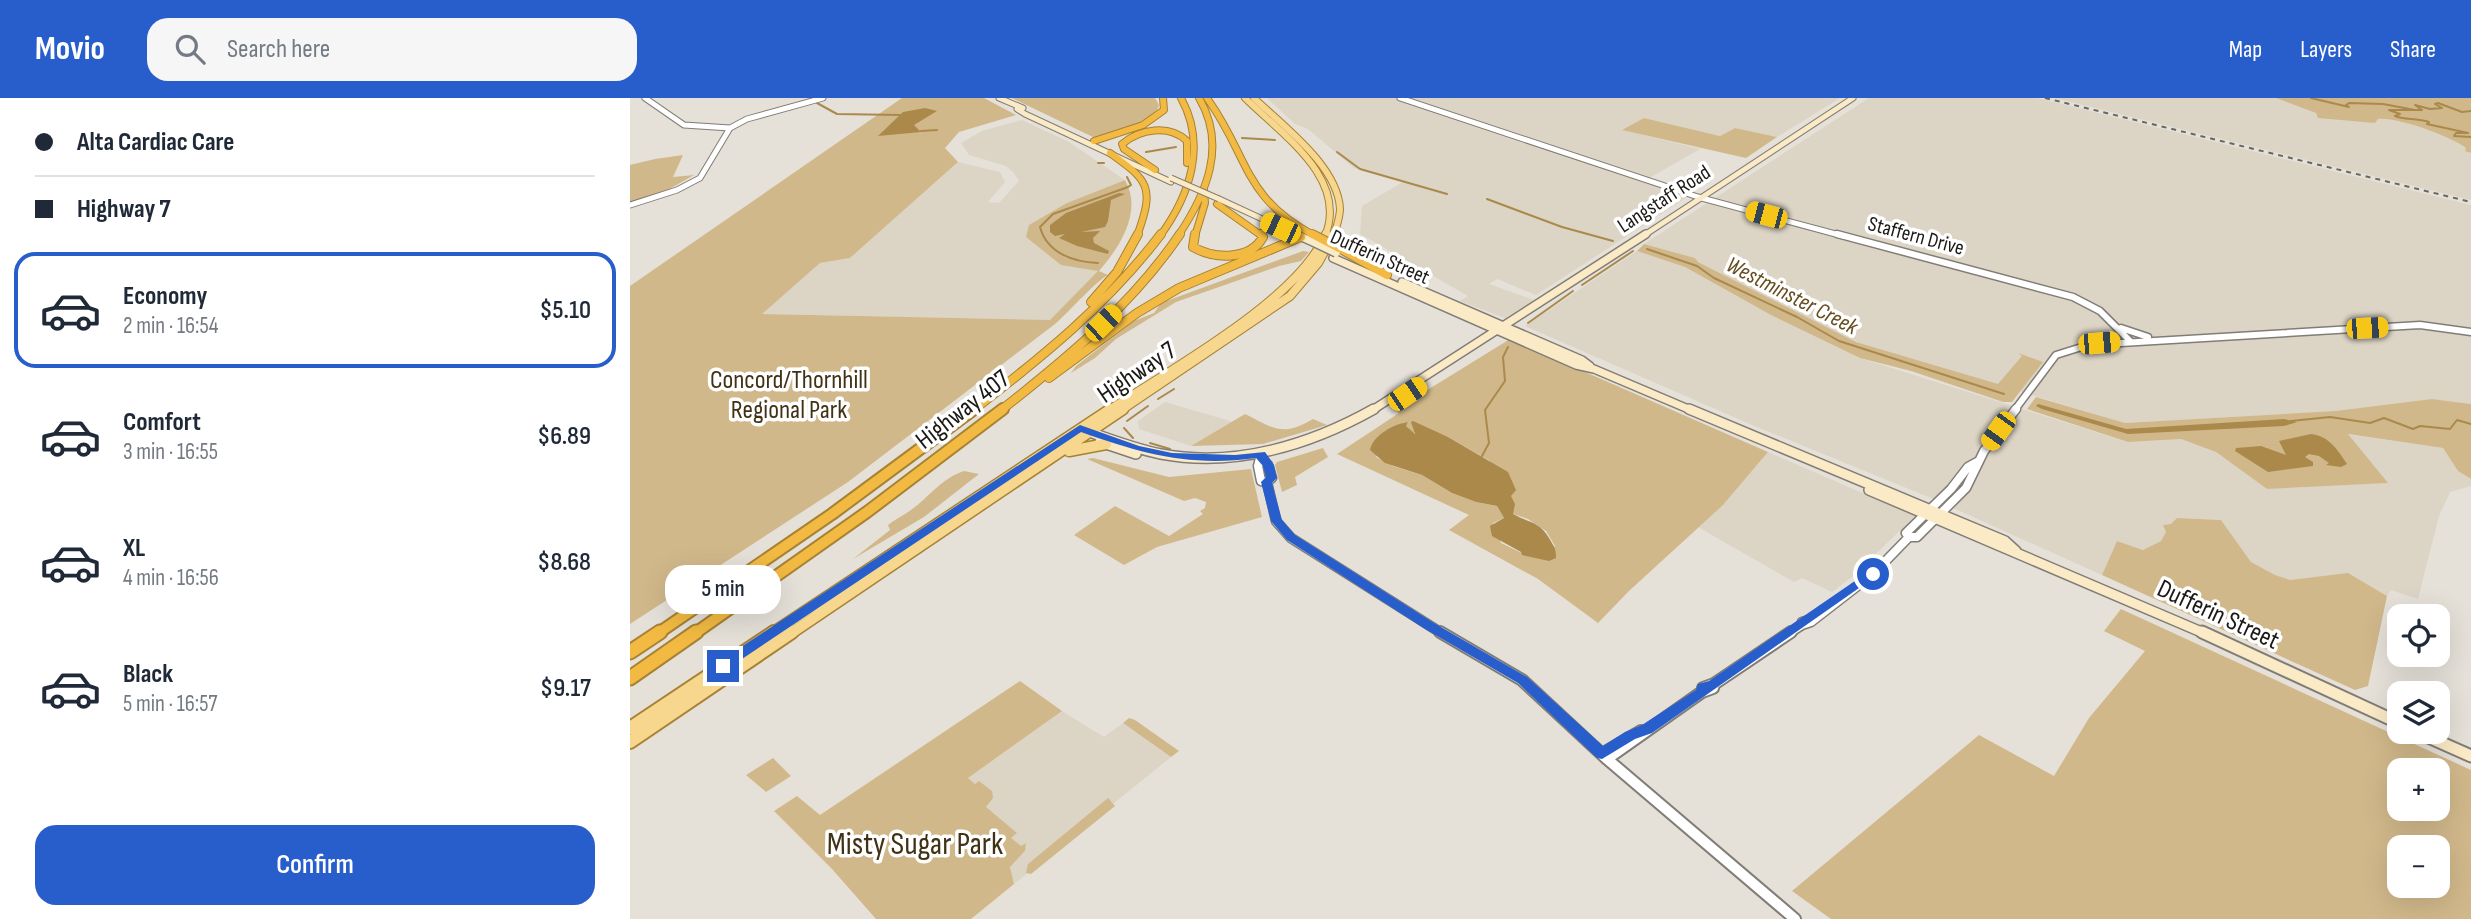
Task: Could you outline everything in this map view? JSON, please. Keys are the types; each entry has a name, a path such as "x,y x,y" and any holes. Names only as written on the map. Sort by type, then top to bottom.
{"highway":[{"path":"1094,141 1152,121 1164,110 1163,98"},
{"name":"Highway 407","path":"630,652 847,505 1022,372 1071,330 1130,273 1182,199 1195,160 1196,131 1181,98"},
{"name":"Highway 407","path":"630,677 861,517 995,416 1087,338 1135,292 1183,230 1204,186 1214,157 1213,130 1199,98"},
{"path":"1207,98 1220,116 1254,186 1269,205 1313,242 1387,275"},
{"path":"1155,170 1124,149 1122,144 1133,136 1153,132 1177,133 1184,136 1189,154 1185,175 1188,181"},
{"path":"1071,330 1073,321 1114,278 1128,258 1137,242 1146,205 1146,187 1141,177 1110,153"},
{"path":"1204,186 1205,203 1193,247 1210,255 1229,255 1262,243 1263,237 1259,230 1218,201"},
{"path":"995,416 1148,306 1212,273 1298,239"}],"main road":[{"name":"Dufferin Street","path":"999,98 1018,107 1017,109 1025,114 1078,136 1110,153 1501,328"},
{"name":"Highway 7","path":"630,742 1049,459 1082,432 1258,311 1288,287 1302,271 1327,231 1329,190 1315,171 1245,98"},
{"name":"Highway 7","path":"630,728 1290,296 1322,260 1334,239 1341,211 1338,189 1325,169 1254,98"},
{"name":"Langstaff Road","path":"1082,432 1106,444 1152,459 1195,464 1261,457 1303,449 1356,427 1501,328 1525,316 1525,313 1698,197 1853,98"},
{"name":"Dufferin Street","path":"1078,136 1094,141 1171,180"},
{"name":"Dufferin Street","path":"1387,275 1576,365 1594,369 1754,438 1771,442 1938,516 1996,546 2016,551 2185,624 2387,717"},
{"name":"Langstaff Road","path":"1082,432 1172,457 1261,457"},
{"path":"1049,459 1083,446 1106,444"},
{"path":"2444,744 2471,756"}],"street":[{"path":"645,98 684,125 730,128"},
{"path":"630,205 677,190 700,178 730,128 747,119 822,98"},
{"name":"Staffern Drive","path":"1400,98 1698,197 2050,290 2100,310 2130,341"},
{"path":"1909,537 1906,533 1968,467 1976,462 2056,355 2088,345 2130,341 2420,324 2471,331"},
{"name":"Staffern Drive","path":"2117,326 2161,339"},
{"path":"1261,457 1258,467 1261,481 1267,482 1276,521 1291,538 1429,626 1522,680 1605,756 1795,919"},
{"path":"1605,756 1702,692 1713,688 1714,684 1802,625 1811,622 1812,618 1873,574 1909,537 1917,537 1961,492 1977,470 1976,462"}],"shaded area":[{"path":"1267,98 1840,98 1777,137 1735,128 1720,136 1644,118 1623,130 1700,149 1649,178 1695,192 1536,295 1497,279 1489,284 1534,300 1505,318 1460,301 1468,296 1360,234 1362,206 1403,182 1354,168 1308,129 1295,124"},
{"path":"1869,98 2037,98 2471,205 2471,404 2432,399 2335,411 2125,423 1856,342 1698,262 1695,258 1644,244"},
{"path":"2054,98 2276,98 2317,113 2395,119 2447,136 2471,153 2471,200"},
{"path":"925,108 937,111 914,125 921,132 878,136 903,112"},
{"path":"1022,120 1069,142 1125,180 1067,203 1099,271 1050,320 761,314 820,263 850,258 958,162 1000,172 1005,182 988,202 999,203 1019,181 1014,173 1006,166 969,155 961,143 982,131"},
{"path":"1119,193 1125,194 1111,200 1105,227 1081,232 1100,231 1093,238 1094,243 1109,251 1108,254 1077,246 1059,238 1065,234 1055,236 1050,232 1050,225 1066,213"},
{"path":"1637,251 1685,267 1771,315 1860,358 2127,442 2181,439 2216,452 2267,489 2387,483 2346,434 2443,448 2458,471 2471,479 2471,486 2450,492 2439,516 2418,599 2391,590 2387,596 2348,574 2289,580 2275,575 2251,562 2221,520 2177,518 2161,541 2143,550 2117,541 2102,575 1931,498 1752,425 1525,326"},
{"path":"1165,402 1232,422 1191,446 1139,429 1138,421"},
{"path":"2038,404 2126,429 2284,419 2297,422 2284,426 2128,434 2042,409 2036,406"},
{"path":"1408,422 1406,426 1415,434 1411,422 1448,437 1508,472 1516,490 1511,496 1515,504 1513,514 1545,532 1556,551 1556,558 1549,561 1522,555 1492,536 1490,526 1504,518 1497,506 1452,493 1422,475 1385,463 1370,450 1380,435 1397,425"},
{"path":"2311,434 2328,440 2347,464 2341,467 2326,465 2329,463 2319,456 2309,454 2305,457 2313,462 2313,466 2268,472 2235,451 2236,448 2261,446 2286,455 2279,441"},
{"path":"1768,452 1915,516 1852,577 1832,592 1802,578 1794,582 1698,527 1723,505"},
{"path":"1062,711 1104,737 1123,723 1171,757 1014,884 1010,867 1025,851 1026,843 1021,846 1010,838 1017,833 979,803 975,784 968,778"}],"green space":[{"name":"Concord/Thornhill Regional Park","path":"902,98 984,98 1016,115 959,132 945,148 958,162 850,258 820,263 762,314 1050,320 1098,271 1061,265 1026,237 1029,225 1067,203 1125,180 1130,192 1130,216 1121,240 1099,271 1108,275 1055,324 848,482 630,624 630,286"},
{"path":"1012,98 1155,98 1159,105 1155,113 1141,124 1095,138"},
{"path":"2276,98 2471,98 2471,153 2449,138 2410,124 2386,119 2378,119 2375,123 2318,118 2316,113"},
{"path":"1644,118 1720,136 1735,128 1777,137 1746,158 1622,130"},
{"path":"683,155 673,177 694,175 666,191 630,202 630,165"},
{"path":"1644,244 1695,258 1698,262 1856,342 1998,384 2022,356 2018,353 2043,362 2012,402 2003,402 1911,371 1860,358 1771,315 1685,267 1637,251"},
{"path":"1303,251 1309,252 1301,261 1279,266 1176,302 1116,339 1095,358 1071,373 1076,366 1134,321 1154,313 1161,303"},
{"path":"1510,339 1768,452 1723,505 1598,623 1538,579 1449,530 1469,515 1337,454 1399,413 1395,410","holes":["1408,422 1406,426 1413,434 1415,431 1433,431 1448,437 1490,461 1511,496 1513,514 1528,519 1546,531 1555,546 1547,559 1526,555 1501,543 1493,523 1504,518 1497,506 1452,493 1422,475 1393,466 1376,457 1403,423"]},
{"path":"2036,397 2125,423 2335,411 2432,399 2471,404 2471,479 2458,471 2443,448 2348,434 2388,483 2267,489 2216,452 2181,439 2128,442 2027,409"},
{"path":"1245,414 1279,429 1294,428 1313,419 1327,425 1263,444 1191,446"},
{"path":"1323,448 1328,457 1295,477 1297,485 1282,492 1275,465 1277,462"},
{"path":"1093,458 1169,477 1251,469 1262,517 1157,547 1124,565 1074,535 1115,506 1169,536 1203,514 1200,511 1205,508 1206,502 1195,498 1184,501 1087,459"},
{"path":"964,471 979,474 924,517 853,559 890,530 888,525 911,510 949,478"},
{"path":"2177,518 2221,520 2251,562 2275,575 2290,580 2348,573 2387,596 2368,686 2355,690 2102,575 2117,541 2143,550 2161,541 2166,532 2163,525 2171,524"},
{"path":"2121,609 2387,731 2387,744 2414,744 2445,758 2387,758 2387,821 2450,821 2450,760 2471,770 2471,919 1831,919 1792,891 1979,735 2054,776 2089,718 2145,651 2104,631"},
{"name":"Misty Sugar Park","path":"1020,681 1062,711 968,778 975,784 979,781 992,791 993,798 986,807 1017,833 1011,838 1021,846 1026,843 1025,851 1010,867 1014,884 971,919 876,919 832,869 774,811 797,796 820,815"},
{"path":"1129,718 1179,751 1171,757 1123,723"},
{"path":"773,758 791,776 766,792 746,775"},
{"path":"1108,798 1115,806 1031,874 1026,873 1028,864"}],"waterway":[{"path":"2311,98 2349,107 2346,105 2349,103 2383,104 2415,110"},
{"name":"Westminster Creek","path":"817,103 837,114 900,115"},
{"path":"2415,110 2422,110 2415,105 2430,109 2442,108 2435,104 2438,103 2462,112 2471,111"},
{"path":"2415,110 2389,110 2400,114 2395,116 2468,133 2456,133 2454,136 2471,137"},
{"name":"Westminster Creek","path":"921,131 937,130"},
{"name":"Westminster Creek","path":"1242,138 1275,140"},
{"name":"Westminster Creek","path":"1146,152 1176,147"},
{"name":"Westminster Creek","path":"1337,152 1360,169 1447,194"},
{"name":"Westminster Creek","path":"1098,163 1104,163"},
{"path":"1098,263 1079,261 1055,250 1043,236 1040,227 1053,214 1128,187 1131,185 1127,177"},
{"name":"Westminster Creek","path":"1487,199 1562,227 1613,241"},
{"name":"Westminster Creek","path":"1647,249 1697,266 1714,278 1797,317 1839,341 2004,394"},
{"path":"1582,285 1633,251"},
{"path":"1528,323 1573,291"},
{"path":"1482,456 1489,443 1485,410 1505,381 1503,357 1508,347"},
{"path":"1158,399 1174,389"},
{"path":"1127,421 1148,406"},
{"path":"2291,421 2330,417 2370,423 2384,418 2413,429 2420,426 2450,429 2457,420 2471,424"},
{"path":"1124,428 1133,438"},
{"path":"1150,443 1170,449"}],"railway":[{"path":"2045,98 2471,202"}],"route":[{"path":"723,666 1080,429 1151,453 1172,457 1235,458 1261,454 1272,478 1267,482 1276,521 1291,538 1429,626 1522,680 1602,754 1630,736 1647,729 1702,692 1708,684 1714,684 1873,574"}]}
